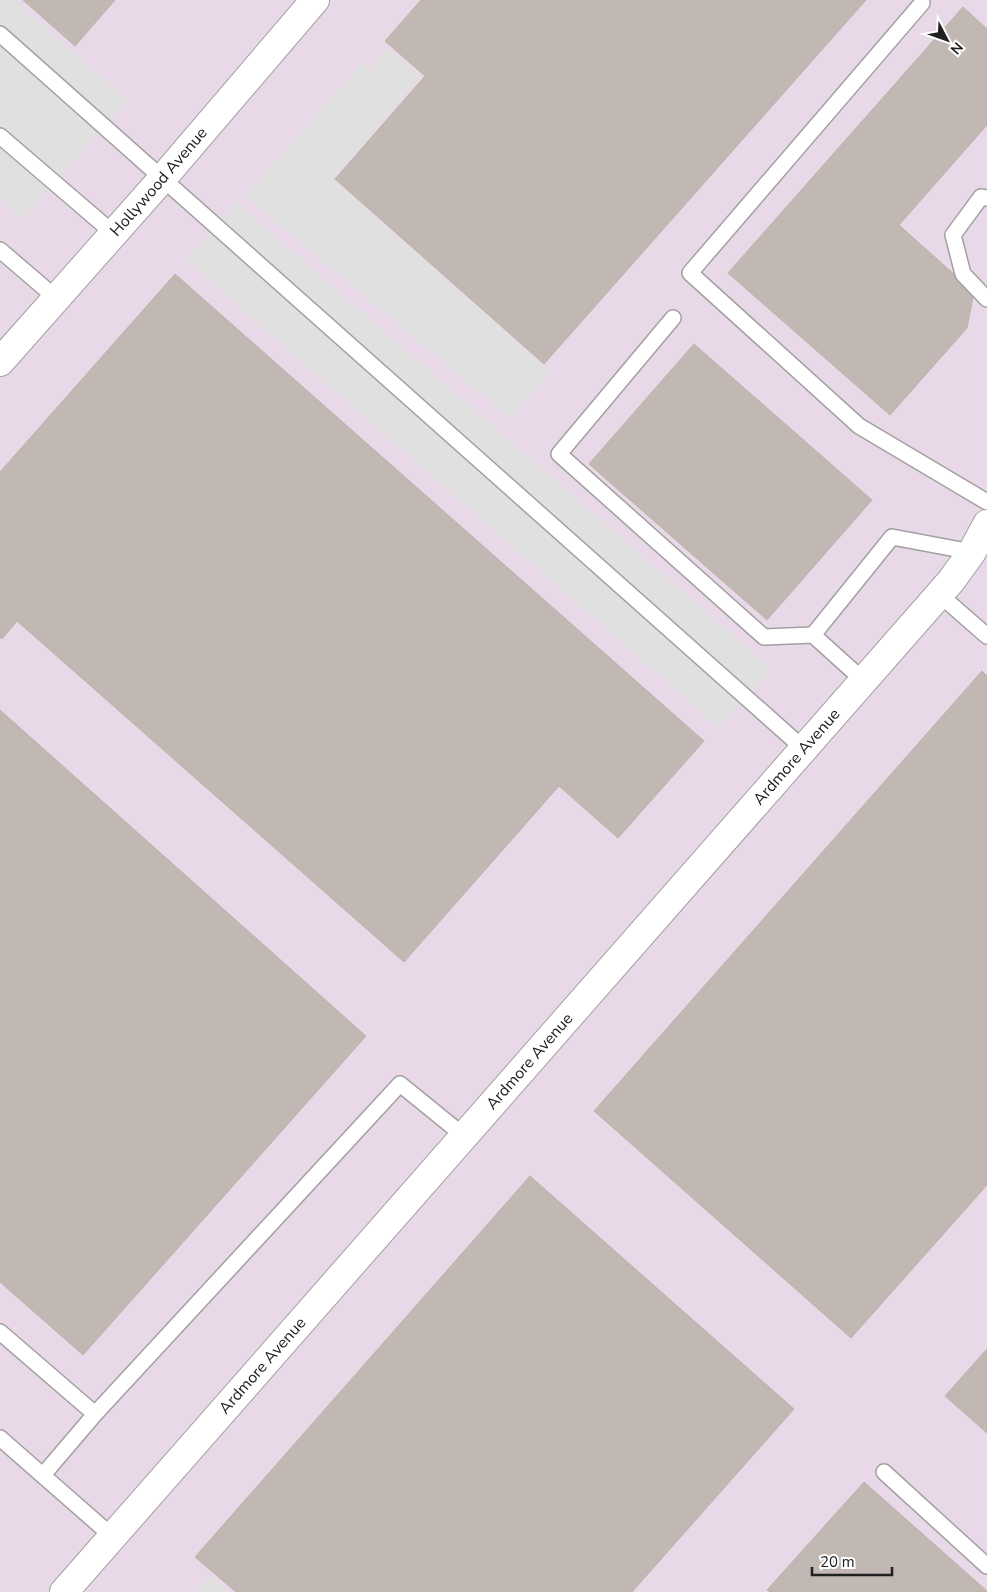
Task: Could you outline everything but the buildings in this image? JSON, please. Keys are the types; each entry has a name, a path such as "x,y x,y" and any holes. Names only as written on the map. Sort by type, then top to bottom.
{"street":[{"name":"Hollywood Avenue","path":"0,362 162,179 315,0"},
{"name":"Ardmore Avenue","path":"64,1592 940,595 982,539"}],"lane":[{"path":"922,3 690,272 860,426 987,502"},
{"path":"0,34 804,749"},
{"path":"0,136 113,233"},
{"path":"987,198 981,197 953,235 963,274 987,299"},
{"path":"0,250 56,298"},
{"path":"673,318 559,454 764,637 814,635 864,681"},
{"path":"814,635 892,538 982,539"},
{"path":"940,595 987,636"},
{"path":"43,1475 95,1414 400,1084 464,1136"},
{"path":"0,1332 95,1414"},
{"path":"0,1438 112,1537"},
{"path":"884,1472 987,1566"}],"shaded area":[{"path":"0,0 987,0 987,1592 0,1592"},
{"path":"0,0 15,0 128,100 22,220 0,200"},
{"path":"389,48 421,76 333,179 551,372 511,419 245,196 362,63 369,70"},
{"path":"236,202 772,669 719,728 186,260"},
{"path":"210,1575 230,1592 195,1592"}]}
